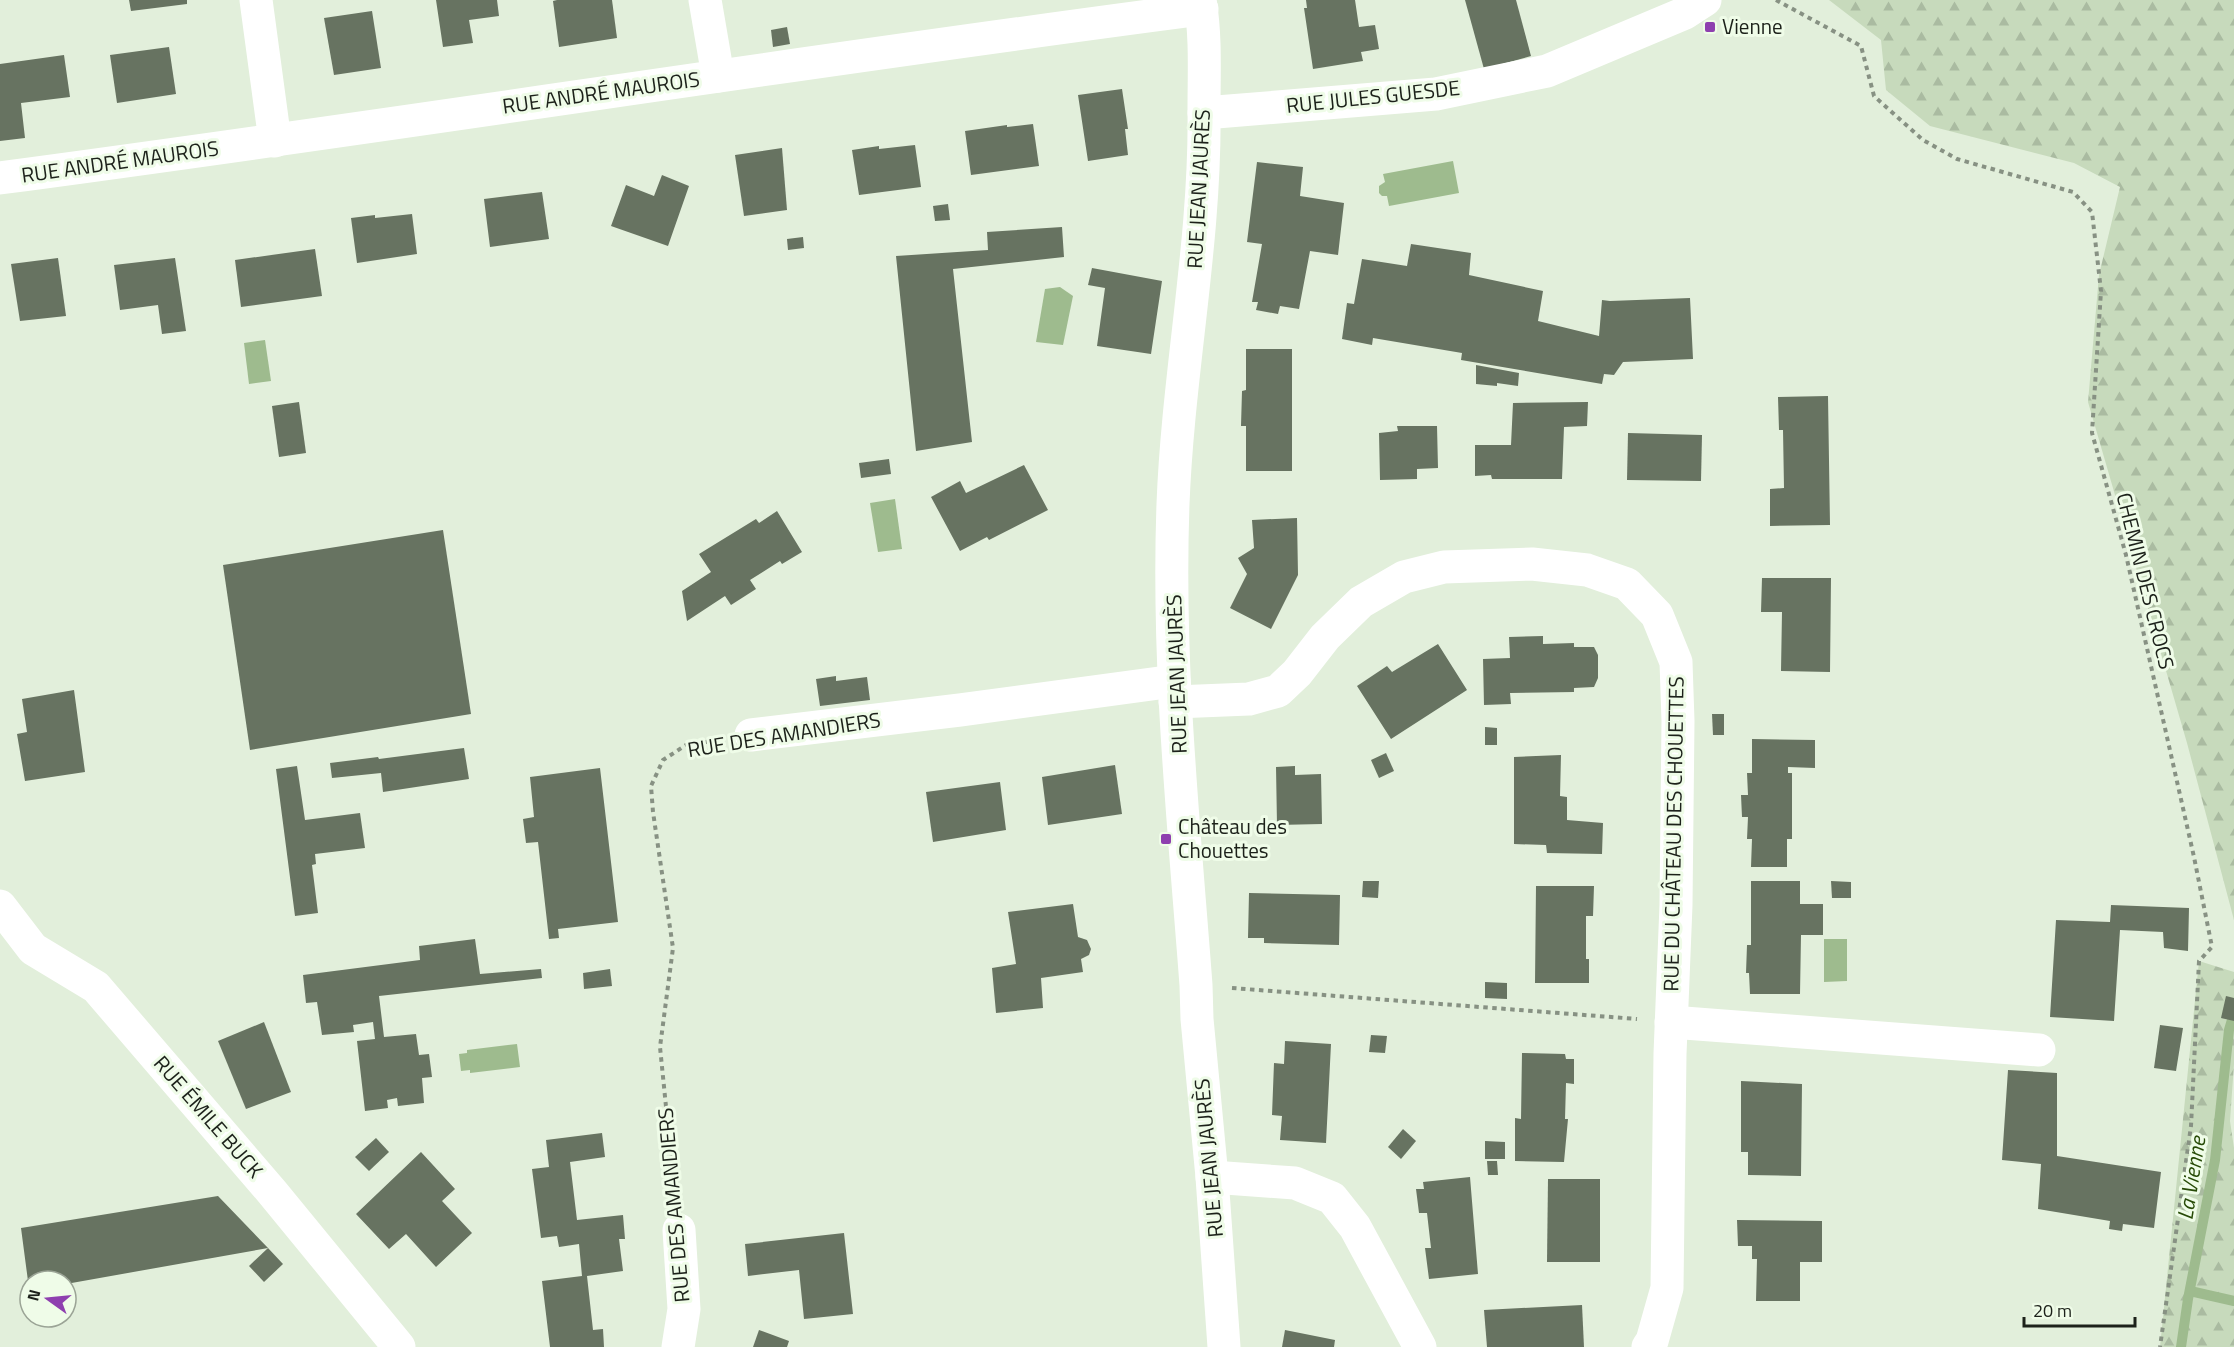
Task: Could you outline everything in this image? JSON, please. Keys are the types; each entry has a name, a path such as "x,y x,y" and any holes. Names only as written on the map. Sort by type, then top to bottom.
{"street":[{"path":"256,0 275,141"},
{"path":"705,0 718,76"},
{"name":"RUE JULES GUESDE","path":"1204,113 1436,94 1547,71 1685,13 1705,0"},
{"name":"RUE ANDRÉ MAUROIS","path":"0,178 275,141 1201,4"},
{"name":"RUE JEAN JAURÈS","path":"1201,4 1205,35 1202,204 1173,504 1175,691 1197,1019 1212,1177 1224,1347"},
{"name":"RUE DU CHÂTEAU DES CHOUETTES","path":"1175,691 1250,699 1278,691 1297,673 1325,637 1360,602 1404,577 1444,567 1532,564 1587,570 1627,584 1657,615 1676,662 1678,721 1676,905 1671,1022 1667,1288 1652,1341 1648,1347"},
{"name":"RUE DES AMANDIERS","path":"752,735 960,710 1175,691"},
{"name":"RUE ÉMILE BUCK","path":"0,906 33,949 96,987 272,1192 399,1347"},
{"path":"1671,1022 2039,1050"},
{"path":"1212,1177 1295,1182 1332,1198 1355,1227 1420,1347"},
{"name":"RUE DES AMANDIERS","path":"678,1347 684,1309 679,1230"}],"path":[{"name":"CHEMIN DES CROCS","path":"1776,0 1861,46 1874,96 1923,140 1957,159 2073,192 2092,212 2101,291 2092,433 2126,555 2192,845 2212,947 2199,961 2191,1125 2160,1347"},
{"name":"RUE DES AMANDIERS","path":"679,1230 660,1047 673,948 651,786 663,760 686,745 752,735"},
{"path":"1196,985 1671,1022"}],"green space":[{"path":"1829,0 2234,0 2234,920 2187,743 2088,402 2099,275 2120,187 2074,163 1930,126 1886,90 1881,40"},
{"path":"2199,961 2234,972 2234,1064 2230,1121 2234,1148 2234,1347 2160,1347"}],"shaded area":[{"path":"1453,161 1459,193 1389,206 1387,196 1379,193 1379,186 1385,182 1383,174"},
{"path":"1060,287 1073,296 1063,345 1036,342 1045,289"},
{"path":"265,340 271,381 249,384 244,343"},
{"path":"895,499 902,549 878,552 870,503"},
{"path":"1824,939 1847,939 1847,981 1824,982"},
{"path":"517,1044 520,1067 470,1073 470,1070 461,1071 459,1054 467,1053 467,1050"}],"building":[{"path":"129,0 187,0 187,4 131,11"},
{"path":"436,0 497,0 499,16 469,20 473,43 443,47"},
{"path":"612,0 617,38 559,47 553,1"},
{"path":"1306,0 1355,0 1359,27 1375,25 1379,49 1361,52 1363,61 1313,69 1304,8 1307,8"},
{"path":"1465,0 1516,0 1531,56 1484,69"},
{"path":"372,11 381,68 334,75 324,18"},
{"path":"787,27 790,44 773,47 771,30"},
{"path":"169,47 176,94 117,103 110,55"},
{"path":"64,55 70,97 21,103 25,138 0,141 0,64"},
{"path":"1122,89 1128,129 1125,129 1128,155 1088,161 1078,95"},
{"path":"1033,124 1039,166 971,175 965,131"},
{"path":"915,145 921,187 859,195 852,150 879,146 879,149"},
{"path":"782,148 787,210 744,216 735,155"},
{"path":"1257,162 1303,167 1300,196 1344,203 1338,255 1310,251 1299,309 1280,306 1278,314 1256,310 1258,302 1252,302 1262,244 1247,242"},
{"path":"662,175 689,186 668,246 611,226 626,185 654,196"},
{"path":"542,192 549,239 490,247 484,199"},
{"path":"948,204 950,220 935,221 933,206"},
{"path":"412,214 417,254 357,263 351,218"},
{"path":"1062,227 1064,257 953,269 972,442 916,451 896,256 988,250 987,232"},
{"path":"803,237 804,248 788,250 787,239"},
{"path":"1411,244 1471,253 1469,275 1543,291 1538,321 1599,336 1602,300 1690,298 1693,359 1623,362 1614,375 1604,374 1602,384 1461,360 1462,353 1373,338 1372,345 1342,339 1347,303 1354,304 1362,259 1407,266"},
{"path":"315,249 322,296 241,307 235,260"},
{"path":"58,258 66,316 20,321 11,264"},
{"path":"175,258 186,331 162,334 158,305 120,310 114,265"},
{"path":"1092,268 1162,281 1151,354 1097,346 1105,288 1088,285"},
{"path":"1246,349 1292,349 1292,471 1246,471 1246,426 1241,426 1242,391 1246,390"},
{"path":"1476,365 1519,373 1518,386 1497,383 1497,386 1476,384"},
{"path":"1828,396 1830,525 1770,526 1770,489 1784,488 1783,430 1779,430 1778,397"},
{"path":"299,402 306,453 279,457 272,406"},
{"path":"1588,402 1587,426 1564,427 1562,479 1492,479 1491,475 1475,476 1475,445 1511,445 1513,403"},
{"path":"1397,426 1437,426 1438,468 1417,469 1417,479 1380,480 1379,433 1398,431"},
{"path":"1628,433 1702,435 1701,481 1627,480"},
{"path":"889,459 891,474 861,478 859,463"},
{"path":"1024,465 1048,510 989,540 987,537 960,551 931,497 960,481 966,493"},
{"path":"777,511 802,552 782,564 780,561 750,580 756,589 731,605 725,596 687,621 682,591 711,572 699,554 756,519 759,523"},
{"path":"1297,518 1298,575 1271,629 1230,608 1247,574 1238,558 1254,548 1252,520"},
{"path":"443,530 471,714 250,750 223,565"},
{"path":"1762,578 1831,578 1830,672 1781,671 1782,612 1761,612"},
{"path":"1543,636 1543,644 1574,643 1574,647 1594,647 1598,655 1598,678 1594,687 1574,688 1574,692 1510,693 1511,704 1484,705 1483,659 1510,658 1509,637"},
{"path":"1438,644 1467,690 1391,739 1357,686 1387,666 1392,672"},
{"path":"836,676 836,681 867,677 870,700 820,706 816,679"},
{"path":"74,690 85,772 25,781 17,734 27,732 22,699"},
{"path":"1712,714 1724,714 1724,735 1713,735"},
{"path":"1485,727 1497,728 1497,745 1485,745"},
{"path":"1752,739 1815,740 1815,768 1788,767 1788,773 1792,773 1792,839 1787,839 1787,867 1751,867 1752,839 1747,839 1748,817 1742,817 1741,795 1748,795 1747,773 1752,773"},
{"path":"464,748 469,779 383,792 381,773 332,778 330,763"},
{"path":"1386,753 1394,771 1379,778 1371,760"},
{"path":"1561,755 1560,796 1567,797 1567,820 1603,823 1602,854 1547,853 1546,845 1514,844 1514,757"},
{"path":"1115,765 1122,814 1048,825 1042,777"},
{"path":"297,766 305,820 360,813 365,848 315,854 316,864 312,865 318,913 295,916 276,769"},
{"path":"1295,766 1295,775 1321,774 1322,824 1277,825 1276,767"},
{"path":"600,768 618,922 558,929 559,938 549,939 538,842 526,843 523,819 534,817 530,777"},
{"path":"1000,782 1006,830 933,842 926,792"},
{"path":"1363,881 1379,881 1378,898 1362,897"},
{"path":"1751,881 1800,881 1800,904 1823,904 1823,935 1801,935 1800,994 1750,994 1749,973 1746,973 1747,945 1751,945"},
{"path":"1831,881 1851,882 1851,898 1832,898"},
{"path":"1536,886 1594,886 1593,916 1586,916 1586,959 1589,959 1589,983 1535,983"},
{"path":"1249,893 1340,895 1339,945 1264,943 1264,938 1248,938"},
{"path":"1073,904 1078,937 1087,940 1091,949 1089,955 1081,959 1083,972 1041,978 1043,1008 996,1013 992,968 1016,964 1008,912"},
{"path":"2111,905 2189,908 2188,951 2164,948 2163,932 2120,930 2114,1021 2050,1017 2056,920 2110,922"},
{"path":"475,939 480,974 541,969 542,978 379,996 384,1037 416,1034 419,1055 429,1054 432,1077 422,1078 424,1103 398,1106 397,1098 387,1100 388,1108 365,1111 357,1041 375,1039 373,1022 353,1025 354,1032 322,1035 317,1002 306,1003 303,975 420,960 419,946"},
{"path":"610,969 612,986 584,989 583,973"},
{"path":"1485,982 1507,983 1507,999 1485,998"},
{"path":"2226,996 2234,998 2234,1021 2221,1018"},
{"path":"264,1022 291,1092 246,1109 218,1041"},
{"path":"2160,1025 2183,1028 2176,1071 2154,1068"},
{"path":"1371,1035 1387,1036 1385,1053 1369,1052"},
{"path":"1285,1041 1331,1044 1326,1143 1280,1140 1282,1116 1272,1115 1274,1063 1284,1064"},
{"path":"1522,1053 1565,1054 1566,1059 1574,1059 1574,1084 1566,1083 1565,1119 1568,1119 1564,1162 1515,1161 1515,1118 1521,1119"},
{"path":"2008,1070 2057,1073 2057,1156 2161,1172 2154,1228 2123,1224 2122,1231 2109,1229 2110,1221 2038,1209 2041,1164 2002,1160"},
{"path":"1741,1081 1802,1084 1801,1176 1748,1175 1748,1152 1741,1152"},
{"path":"1403,1129 1416,1141 1401,1159 1388,1147"},
{"path":"602,1133 605,1157 570,1162 577,1220 623,1215 625,1239 619,1239 623,1271 587,1276 593,1330 603,1329 604,1347 550,1347 542,1281 582,1276 579,1244 559,1247 557,1236 541,1238 532,1169 549,1167 546,1140"},
{"path":"376,1138 389,1152 369,1171 355,1157"},
{"path":"1485,1141 1505,1142 1505,1159 1485,1159"},
{"path":"421,1152 455,1189 442,1201 472,1233 436,1267 406,1234 389,1249 356,1214"},
{"path":"1487,1161 1497,1161 1498,1175 1488,1175"},
{"path":"1470,1177 1478,1274 1429,1279 1425,1248 1431,1248 1427,1213 1419,1213 1416,1189 1424,1189 1423,1182"},
{"path":"1548,1179 1600,1179 1600,1262 1547,1262"},
{"path":"218,1196 268,1248 78,1282 78,1269 26,1269 21,1228"},
{"path":"1737,1220 1822,1221 1822,1262 1800,1262 1800,1301 1756,1301 1757,1259 1752,1259 1752,1246 1738,1246"},
{"path":"844,1233 853,1314 804,1319 799,1270 748,1276 745,1244"},
{"path":"268,1248 283,1264 264,1282 249,1266"},
{"path":"1582,1305 1584,1347 1487,1347 1484,1310"},
{"path":"759,1330 789,1341 787,1347 753,1347"},
{"path":"1285,1330 1335,1340 1334,1347 1282,1347"}],"waterway":[{"name":"La Vienne","path":"2181,1347 2215,1160 2229,1030 2234,1013"},
{"path":"2190,1291 2234,1301"}],"place":[{"name":"Vienne","path":"1710,27"},
{"name":"Château des Chouettes","path":"1166,839"}]}
